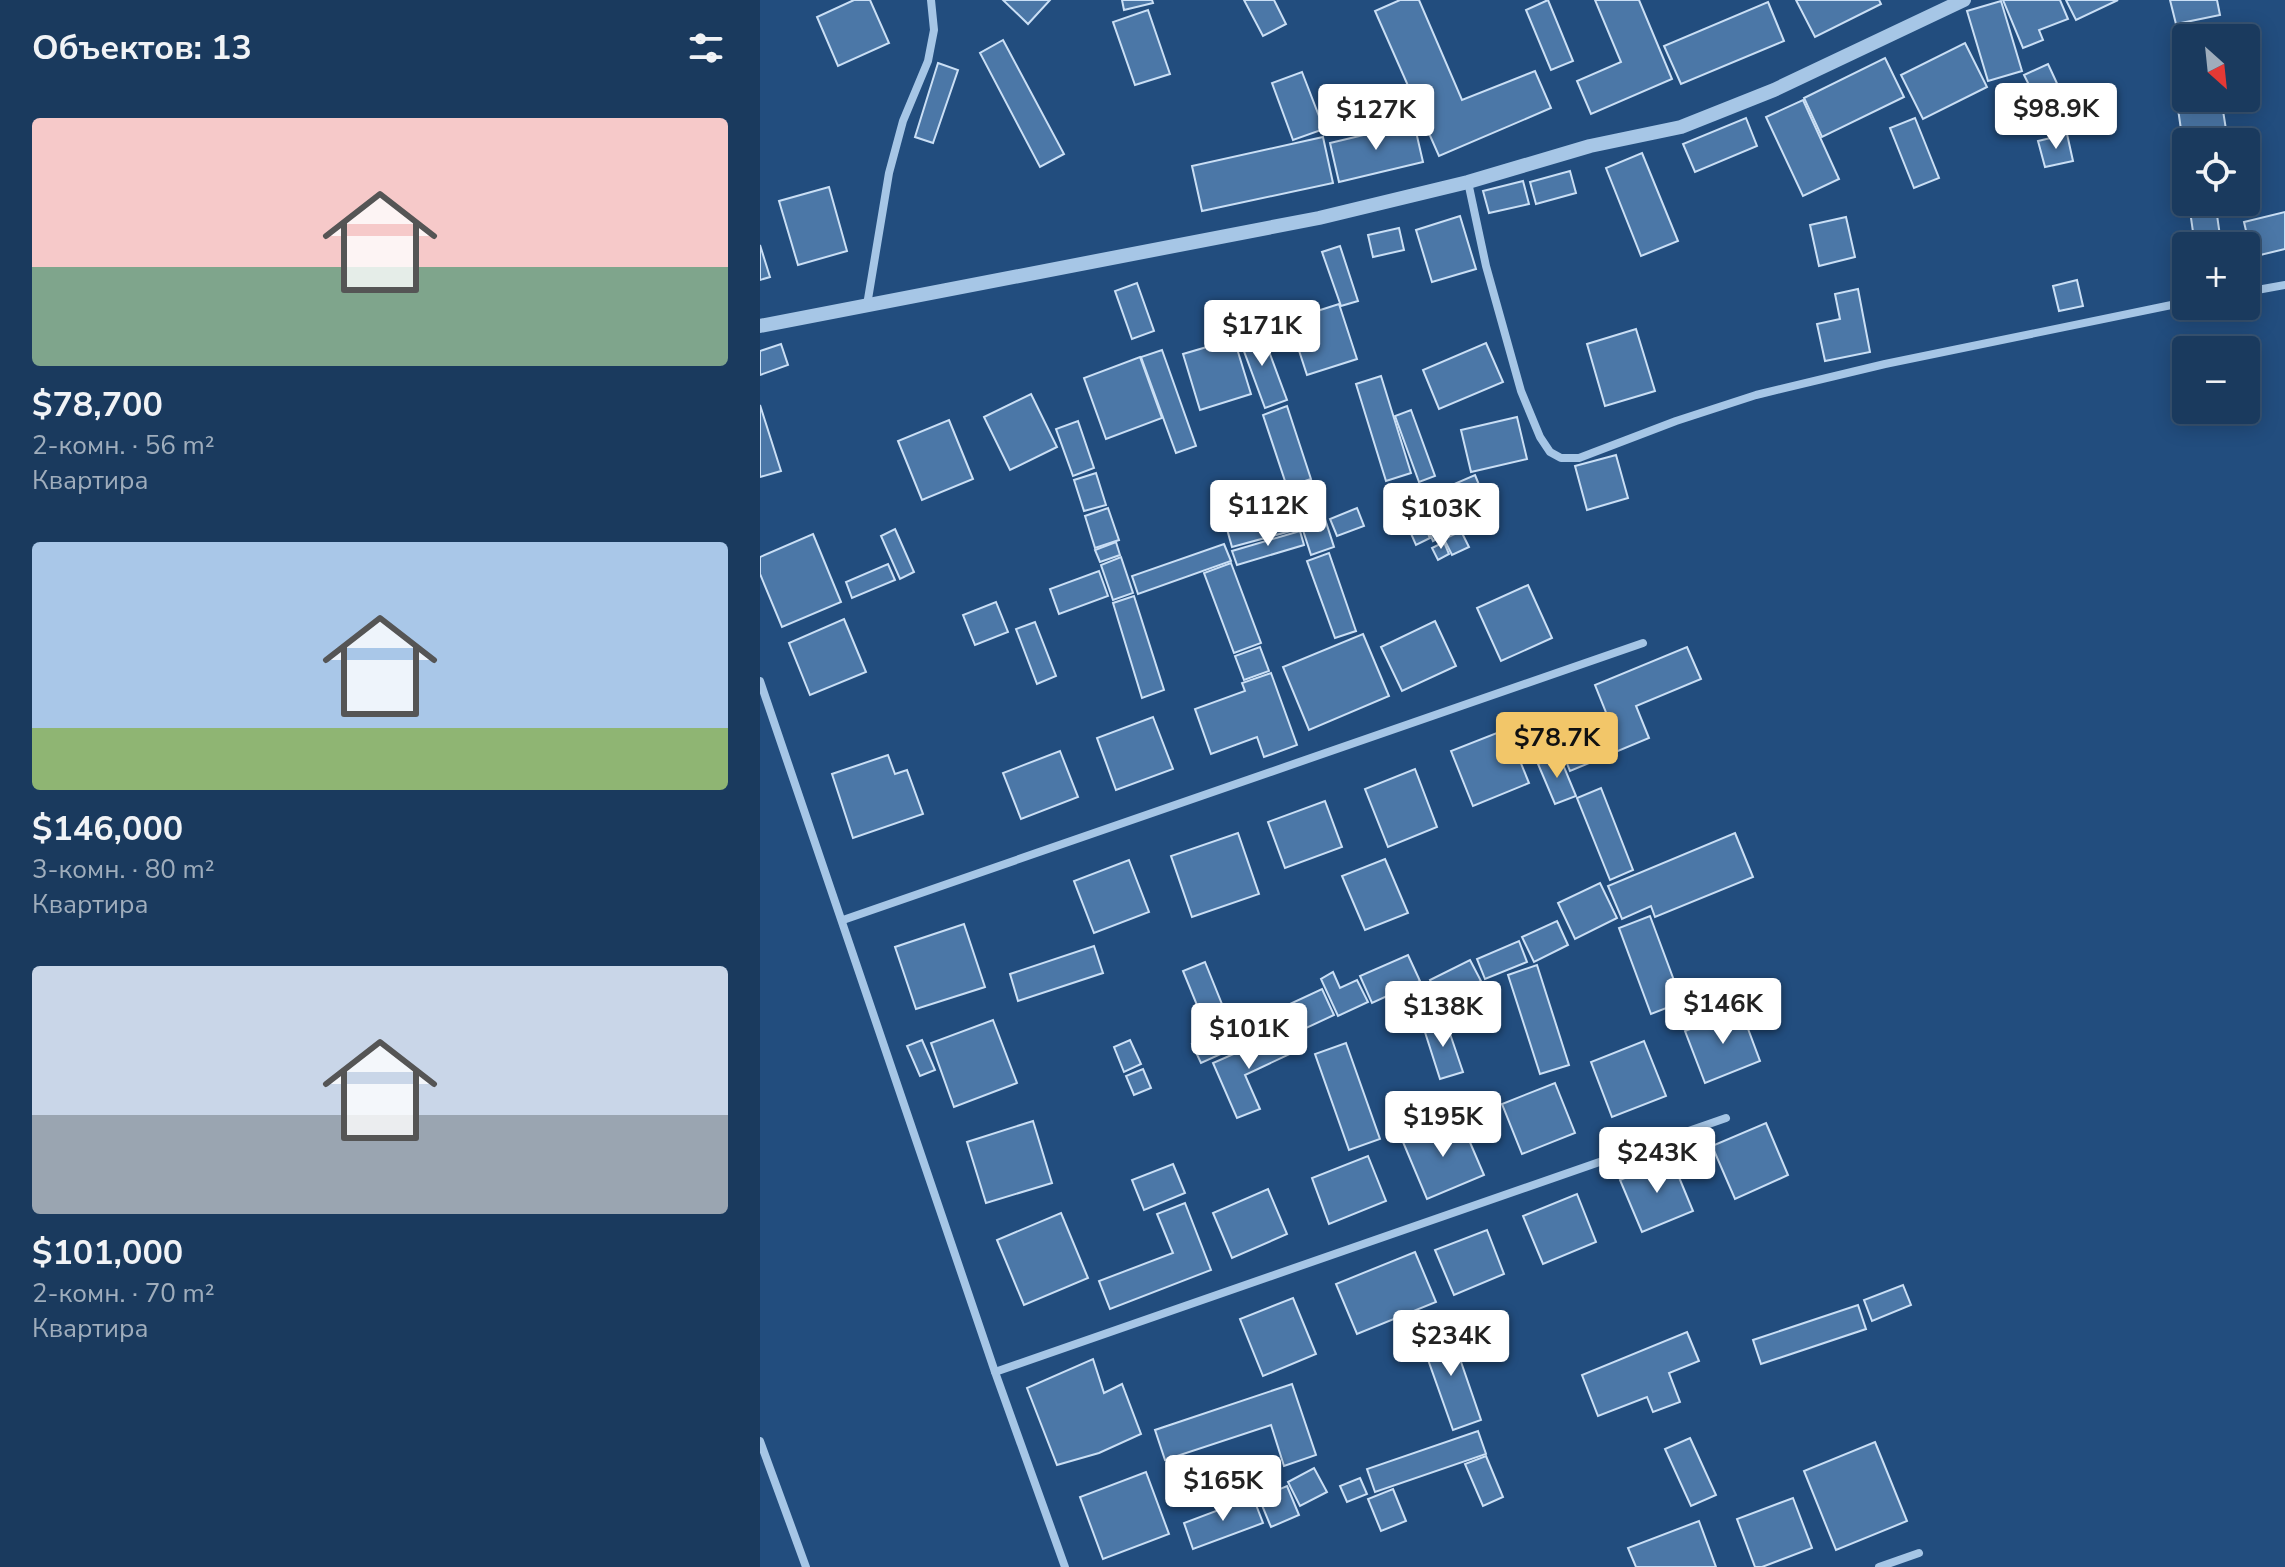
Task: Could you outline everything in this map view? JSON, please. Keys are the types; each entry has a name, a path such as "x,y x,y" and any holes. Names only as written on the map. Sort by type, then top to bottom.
{"street":[{"path":"867,305 889,173 903,121 928,61 934,30 931,0"},
{"path":"760,326 1319,218 1468,182 1590,146 1681,127 1729,109 1964,0"},
{"path":"1468,182 1486,266 1521,391 1540,437 1550,452 1561,458 1579,458 1756,395 1885,364 2172,305"},
{"path":"2260,289 2285,285"},
{"path":"843,920 1643,643"},
{"path":"760,681 995,1372 1065,1567"},
{"path":"995,1372 1726,1118"},
{"path":"760,1441 806,1567"},
{"path":"1879,1567 1919,1553"}],"building":[{"path":"854,0 870,0 889,43 838,66 817,17"},
{"path":"1003,0 1050,0 1028,24"},
{"path":"1122,0 1152,0 1153,3 1124,10"},
{"path":"1244,0 1274,0 1286,24 1263,36"},
{"path":"1400,0 1419,0 1462,100 1535,71 1551,108 1439,156 1375,11"},
{"path":"1548,0 1573,61 1551,70 1526,10"},
{"path":"1595,0 1639,0 1672,79 1591,114 1577,81 1621,62"},
{"path":"1796,0 1879,0 1881,4 1815,37"},
{"path":"2003,0 2060,0 2068,19 2039,30 2043,40 2023,48"},
{"path":"2066,0 2118,0 2076,20"},
{"path":"2170,0 2217,0 2220,15 2176,24"},
{"path":"2001,1 2022,71 1988,81 1967,11"},
{"path":"1768,2 1784,41 1681,84 1664,46"},
{"path":"1148,10 1170,74 1135,85 1113,22"},
{"path":"1003,40 1064,154 1040,167 980,53"},
{"path":"1965,43 1987,87 1923,119 1901,75"},
{"path":"1885,58 1904,97 1822,137 1804,98"},
{"path":"938,63 958,70 933,143 915,137"},
{"path":"2048,64 2061,92 2038,103 2024,75"},
{"path":"1302,72 1324,129 1293,140 1272,83"},
{"path":"1803,100 1839,179 1803,196 1766,117"},
{"path":"2178,112 2223,112 2226,128 2181,128"},
{"path":"1746,118 1757,146 1695,172 1683,144"},
{"path":"1915,118 1939,178 1914,188 1890,128"},
{"path":"1414,123 1423,162 1339,182 1330,143"},
{"path":"2067,134 2073,161 2045,167 2038,141"},
{"path":"1323,137 1333,183 1202,211 1192,166"},
{"path":"1642,153 1678,241 1641,256 1606,168"},
{"path":"1570,171 1576,193 1536,204 1530,182"},
{"path":"1523,181 1529,204 1489,213 1483,191"},
{"path":"829,187 847,251 798,265 779,201"},
{"path":"2285,212 2285,249 2260,255 2260,232 2246,232 2244,222"},
{"path":"1460,216 1476,269 1432,282 1416,230"},
{"path":"2191,216 2217,216 2219,232 2193,232"},
{"path":"1846,217 1855,257 1819,266 1810,225"},
{"path":"1399,228 1404,250 1373,257 1368,235"},
{"path":"760,245 770,277 760,280"},
{"path":"1340,246 1358,301 1341,306 1322,252"},
{"path":"2077,280 2083,306 2059,311 2053,286"},
{"path":"1137,283 1154,331 1132,339 1115,291"},
{"path":"1858,289 1870,352 1825,361 1817,324 1840,319 1835,294"},
{"path":"1339,304 1357,359 1307,375 1289,320"},
{"path":"1260,327 1287,400 1265,408 1238,335"},
{"path":"1636,329 1655,391 1605,406 1587,344"},
{"path":"1234,339 1251,394 1200,410 1183,354"},
{"path":"1486,343 1503,382 1439,409 1423,370"},
{"path":"781,344 788,365 760,375 760,351"},
{"path":"1162,350 1196,446 1176,453 1141,357"},
{"path":"1140,357 1162,418 1106,439 1084,378"},
{"path":"1381,376 1411,473 1386,481 1356,384"},
{"path":"1031,394 1057,447 1010,470 984,417"},
{"path":"760,405 781,471 760,477"},
{"path":"1287,406 1311,479 1287,487 1263,415"},
{"path":"1411,410 1435,476 1419,482 1395,416"},
{"path":"1517,417 1527,459 1471,472 1461,430"},
{"path":"949,420 973,479 922,500 898,441"},
{"path":"1078,421 1094,468 1073,476 1056,429"},
{"path":"1616,455 1628,498 1587,510 1575,466"},
{"path":"1096,473 1106,505 1084,511 1074,480"},
{"path":"1475,475 1486,502 1462,511 1452,485"},
{"path":"1313,482 1334,547 1311,555 1290,490"},
{"path":"1439,490 1448,507 1422,520 1414,503"},
{"path":"1289,497 1298,529 1232,547 1223,515"},
{"path":"1108,508 1119,540 1095,548 1085,516"},
{"path":"1357,508 1364,526 1337,536 1330,519"},
{"path":"1419,514 1430,538 1416,545 1405,520"},
{"path":"1447,514 1454,530 1433,541 1426,524"},
{"path":"895,529 914,572 900,579 881,536"},
{"path":"1300,531 1304,545 1237,565 1232,551"},
{"path":"1461,531 1469,547 1452,555 1444,539"},
{"path":"813,534 841,602 782,627 760,574 760,557"},
{"path":"1116,542 1120,555 1100,562 1095,550"},
{"path":"1444,542 1449,554 1438,560 1432,548"},
{"path":"1224,544 1231,561 1138,594 1132,576"},
{"path":"1329,553 1356,631 1335,638 1307,561"},
{"path":"1121,557 1133,593 1113,600 1101,565"},
{"path":"1231,563 1261,643 1234,653 1204,573"},
{"path":"888,564 895,580 852,598 846,582"},
{"path":"1099,571 1108,596 1059,614 1050,589"},
{"path":"1528,585 1552,638 1501,661 1477,608"},
{"path":"1134,596 1164,690 1142,698 1113,603"},
{"path":"996,602 1008,632 975,645 963,615"},
{"path":"844,619 866,672 810,695 789,643"},
{"path":"1435,621 1456,666 1402,691 1381,647"},
{"path":"1035,622 1056,676 1037,684 1016,629"},
{"path":"1363,634 1389,696 1309,730 1283,667"},
{"path":"1260,647 1269,671 1244,680 1235,656"},
{"path":"1687,647 1701,679 1636,706 1649,738 1570,771 1556,736 1607,715 1595,685"},
{"path":"1271,673 1297,745 1264,757 1257,737 1211,754 1195,709 1245,691 1242,683"},
{"path":"1153,717 1173,769 1116,790 1097,738"},
{"path":"1507,729 1529,783 1473,806 1451,751"},
{"path":"1060,751 1078,797 1021,819 1003,773"},
{"path":"888,755 895,774 907,770 923,814 853,838 832,774"},
{"path":"1559,755 1576,796 1555,804 1538,764"},
{"path":"1415,769 1437,827 1388,847 1365,789"},
{"path":"1601,788 1633,870 1610,880 1577,798"},
{"path":"1325,801 1342,847 1285,868 1268,822"},
{"path":"1238,833 1259,894 1192,917 1171,856"},
{"path":"1735,833 1753,877 1655,917 1651,906 1622,919 1608,886"},
{"path":"1385,859 1408,913 1365,930 1342,876"},
{"path":"1129,860 1149,912 1094,933 1074,881"},
{"path":"1600,883 1617,918 1575,939 1558,903"},
{"path":"1650,916 1682,1002 1651,1014 1619,928"},
{"path":"1557,921 1568,945 1534,962 1522,937"},
{"path":"964,924 985,987 916,1009 895,947"},
{"path":"1519,941 1527,962 1485,979 1477,959"},
{"path":"1094,946 1103,973 1018,1001 1010,974"},
{"path":"1408,955 1420,981 1372,1003 1360,976"},
{"path":"1470,960 1481,981 1440,1001 1430,980"},
{"path":"1205,962 1230,1024 1208,1032 1183,971"},
{"path":"1537,965 1569,1065 1540,1074 1508,975"},
{"path":"1333,972 1340,988 1357,980 1368,1002 1338,1016 1321,979"},
{"path":"1322,989 1334,1015 1289,1036 1277,1010"},
{"path":"1741,1010 1760,1061 1705,1083 1685,1031"},
{"path":"1445,1019 1463,1072 1440,1079 1423,1026"},
{"path":"993,1020 1017,1083 954,1107 931,1043"},
{"path":"1226,1029 1234,1048 1201,1063 1192,1044"},
{"path":"1286,1031 1294,1052 1245,1075 1260,1109 1237,1118 1213,1063"},
{"path":"922,1040 935,1070 920,1076 907,1046"},
{"path":"1130,1040 1141,1064 1124,1072 1114,1047"},
{"path":"1644,1041 1666,1096 1612,1117 1591,1062"},
{"path":"1346,1043 1380,1139 1349,1150 1315,1054"},
{"path":"1143,1069 1151,1088 1134,1095 1126,1076"},
{"path":"1555,1083 1575,1133 1522,1154 1502,1104"},
{"path":"1460,1119 1484,1175 1427,1199 1403,1142"},
{"path":"1033,1121 1052,1183 986,1203 967,1142"},
{"path":"1766,1123 1788,1175 1735,1199 1712,1146"},
{"path":"1368,1156 1386,1201 1329,1224 1312,1178"},
{"path":"1671,1158 1693,1211 1642,1232 1620,1180"},
{"path":"1173,1164 1185,1193 1144,1210 1132,1180"},
{"path":"1268,1189 1287,1234 1232,1258 1213,1213"},
{"path":"1577,1194 1596,1242 1543,1264 1523,1216"},
{"path":"1185,1203 1211,1270 1110,1309 1099,1281 1173,1253 1157,1214"},
{"path":"1061,1213 1088,1278 1024,1305 997,1240"},
{"path":"1487,1230 1504,1274 1454,1295 1435,1250"},
{"path":"1415,1252 1436,1302 1357,1334 1336,1284"},
{"path":"1903,1285 1911,1305 1872,1321 1864,1300"},
{"path":"1293,1298 1316,1354 1263,1376 1240,1319"},
{"path":"1858,1305 1866,1329 1761,1364 1753,1340"},
{"path":"1449,1327 1481,1420 1453,1430 1420,1337"},
{"path":"1687,1332 1699,1361 1669,1373 1680,1402 1653,1412 1647,1397 1598,1416 1582,1375"},
{"path":"1093,1359 1104,1393 1122,1384 1141,1434 1099,1453 1057,1465 1027,1388"},
{"path":"1292,1384 1316,1455 1284,1466 1271,1425 1165,1460 1155,1430"},
{"path":"1478,1431 1486,1454 1375,1492 1367,1469"},
{"path":"1690,1438 1716,1495 1691,1506 1665,1449"},
{"path":"1875,1442 1907,1521 1836,1550 1804,1471"},
{"path":"1486,1456 1503,1497 1483,1506 1465,1464"},
{"path":"1314,1468 1327,1492 1300,1506 1288,1482"},
{"path":"1146,1472 1169,1534 1103,1559 1080,1497"},
{"path":"1360,1478 1367,1494 1347,1502 1340,1486"},
{"path":"1287,1486 1299,1515 1271,1527 1259,1498"},
{"path":"1393,1489 1406,1521 1381,1531 1368,1499"},
{"path":"1253,1497 1263,1523 1193,1549 1184,1523"},
{"path":"1793,1498 1812,1548 1755,1567 1737,1519"},
{"path":"1699,1521 1716,1567 1636,1567 1628,1548"}]}
